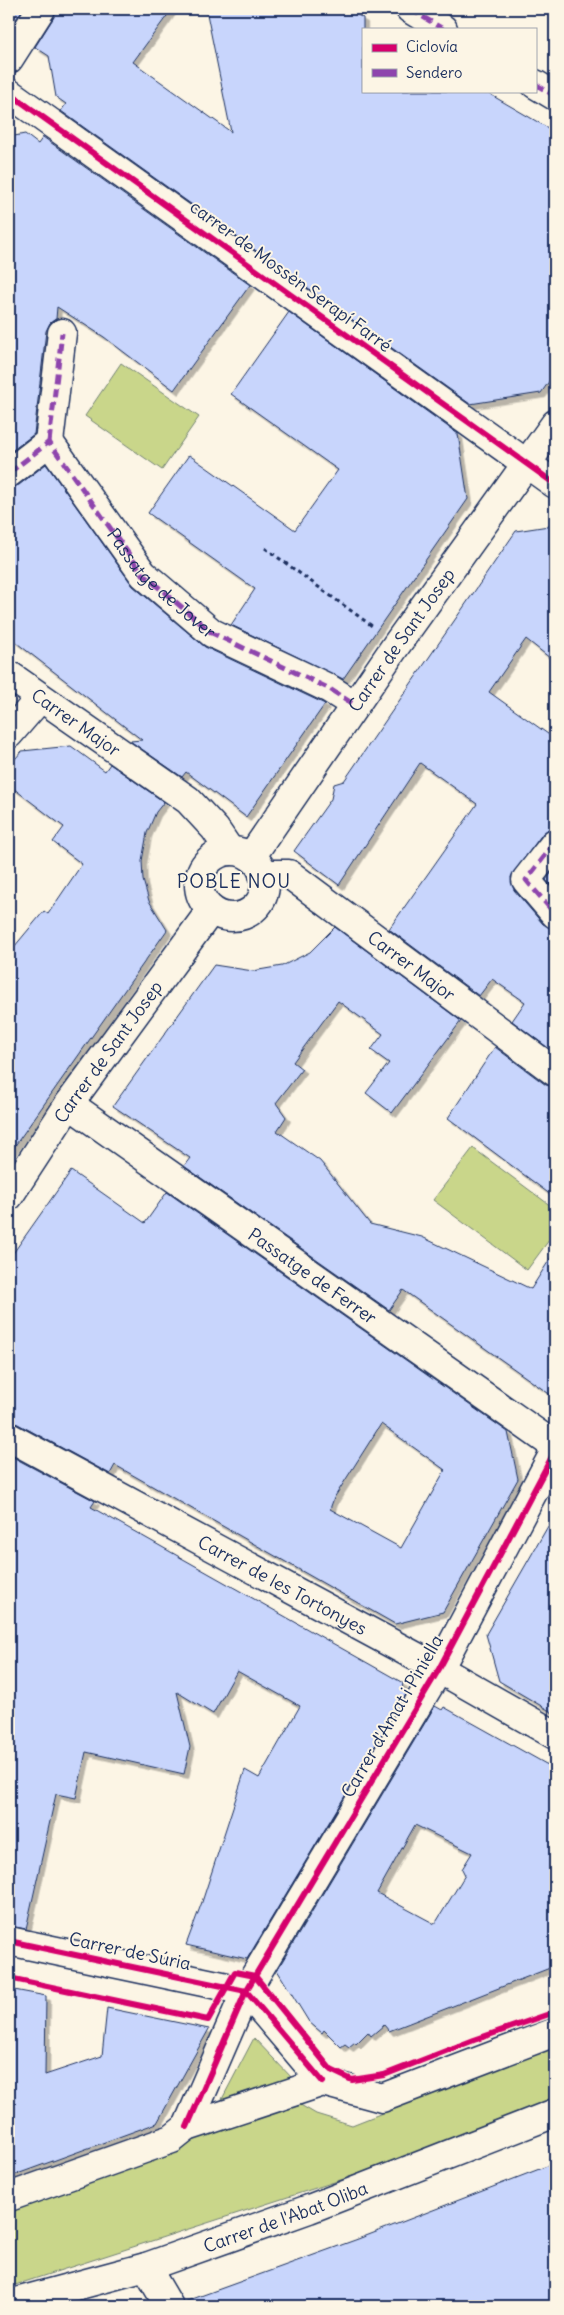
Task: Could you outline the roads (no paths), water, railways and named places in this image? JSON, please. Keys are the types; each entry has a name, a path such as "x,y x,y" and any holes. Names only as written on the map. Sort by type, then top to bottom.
{"street":[{"path":"9,59 41,9"},
{"path":"410,9 441,28"},
{"path":"536,85 555,96"},
{"name":"carrer de Mossèn Serapí Farré","path":"9,93 555,484"},
{"path":"9,473 49,442 62,333"},
{"name":"Carrer de Sant Josep","path":"248,861 396,644 528,464 555,424"},
{"name":"Passatge de Jover","path":"49,442 143,574 212,633 328,688 355,705"},
{"name":"Carrer Major","path":"9,674 40,698 188,800 248,861 289,874 555,1072"},
{"path":"9,734 40,698"},
{"path":"555,843 526,880 555,914"},
{"path":"219,854 248,861 265,885 264,895 251,912 241,916 230,918 211,910 204,901 200,891 203,869 210,860 219,854"},
{"name":"Carrer de Sant Josep","path":"9,1196 68,1104 211,910"},
{"name":"Passatge de Ferrer","path":"68,1104 555,1446"},
{"name":"Carrer de les Tortonyes","path":"9,1437 438,1669 555,1735"},
{"name":"Carrer d'Amat i Piniella","path":"187,2127 246,1991 438,1669 555,1451"},
{"name":"Carrer de Súria","path":"9,1941 246,1991"},
{"path":"246,1991 323,2082"},
{"path":"9,2197 172,2139 187,2127 323,2082 382,2098 555,2032"},
{"name":"Carrer de l'Abat Oliba","path":"9,2304 146,2267 309,2208 555,2113"},
{"path":"146,2267 169,2306"}],"district":[{"name":"POBLE NOU","path":"234,881"}]}
